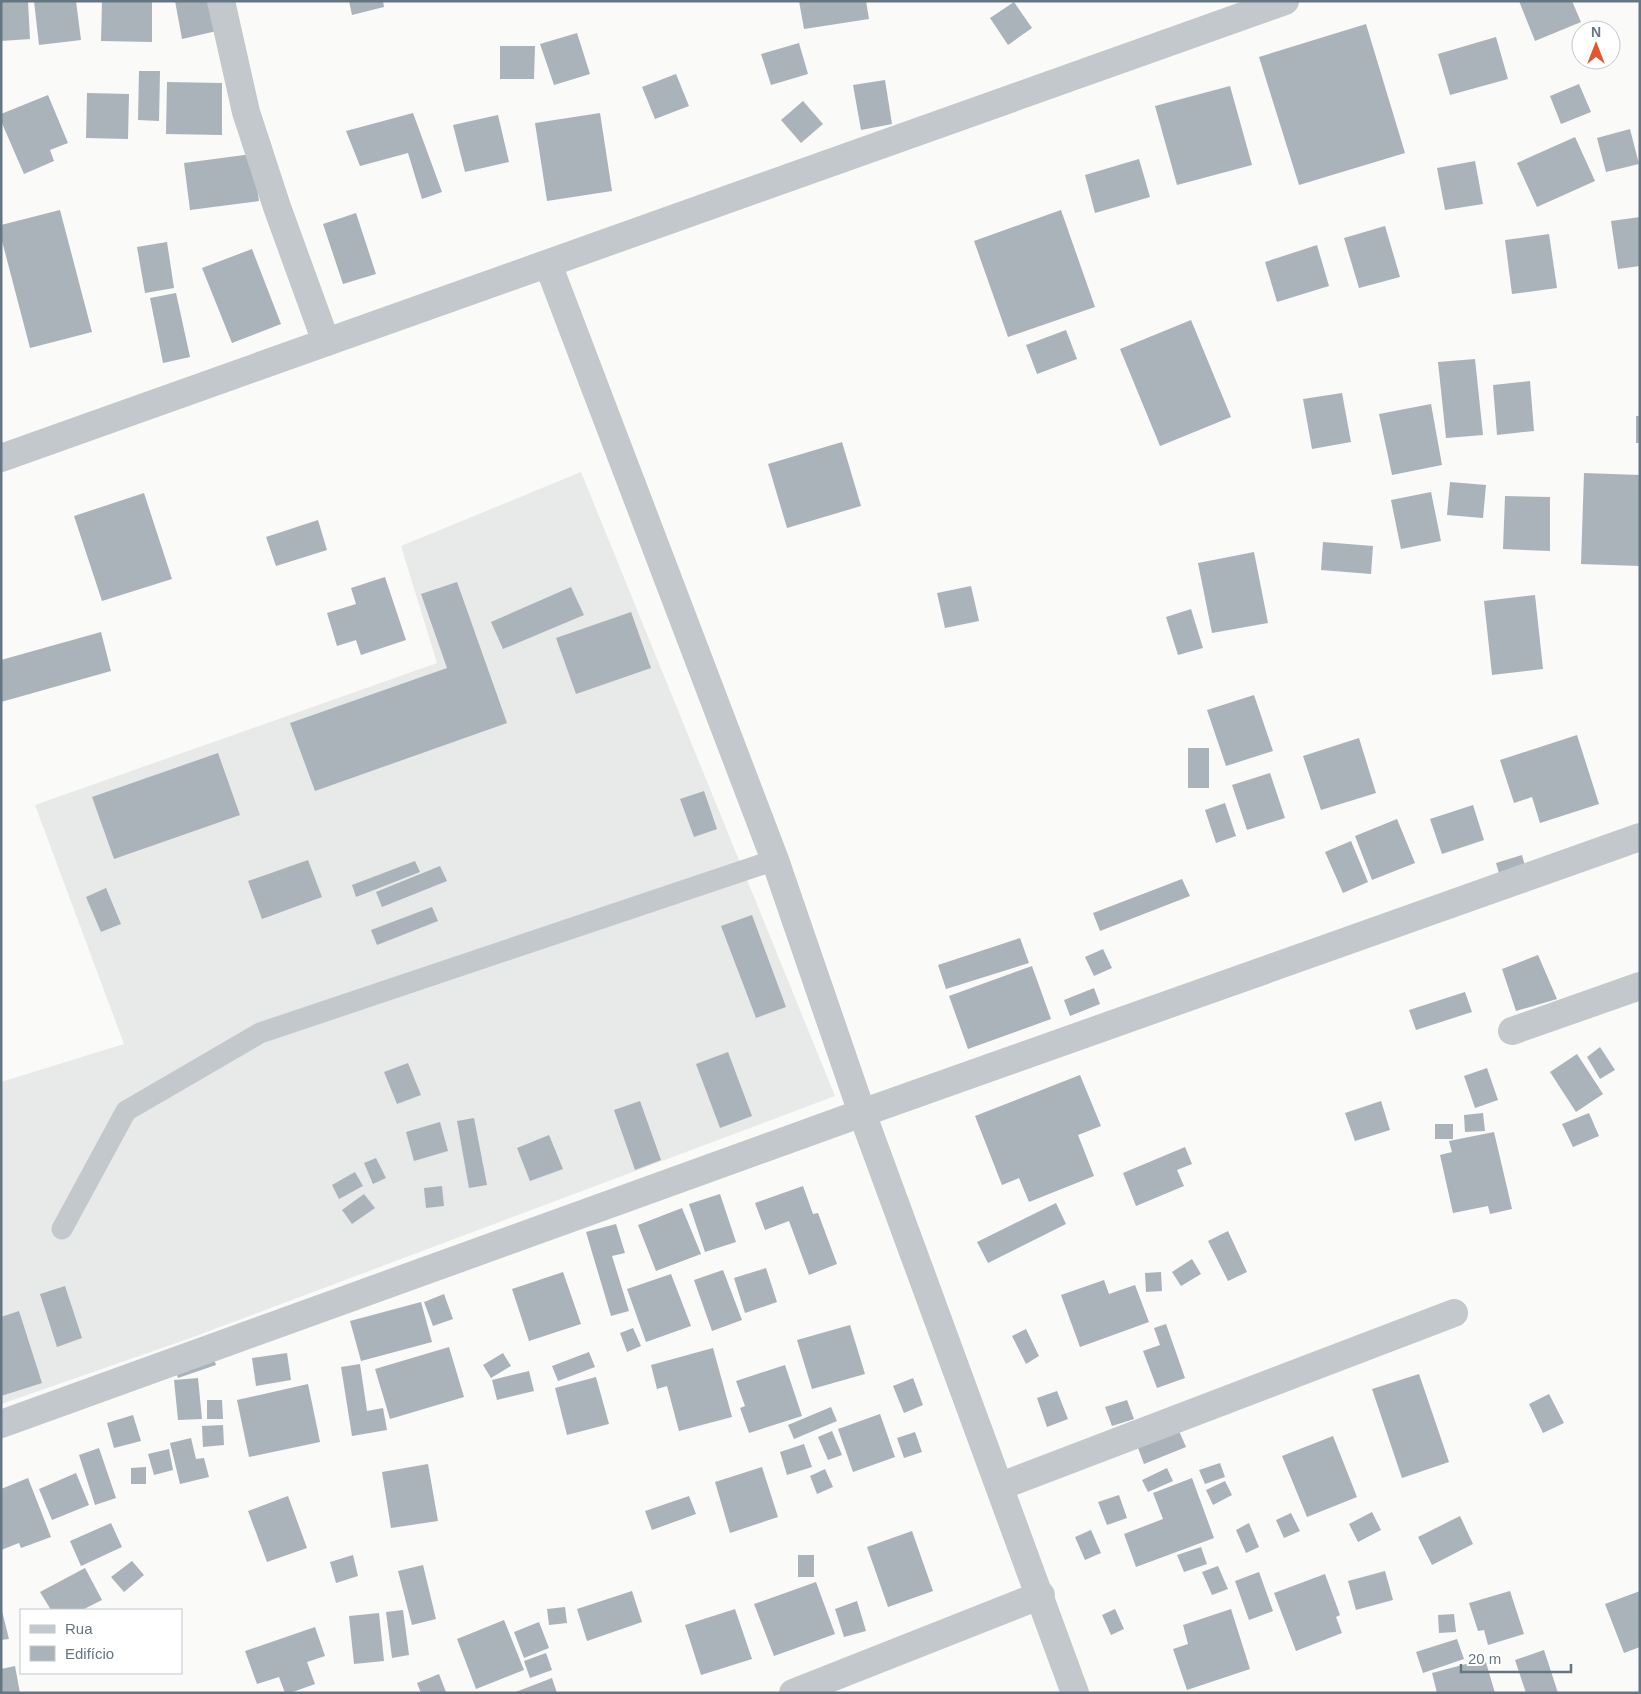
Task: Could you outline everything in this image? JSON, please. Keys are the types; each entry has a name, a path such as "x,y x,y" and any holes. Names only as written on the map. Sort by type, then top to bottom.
{"street":[{"path":"221,1 246,112 276,207 326,342"},
{"path":"1,458 1285,1"},
{"path":"548,264 775,860 862,1113 1001,1486 1075,1693"},
{"path":"1,1424 862,1113 1640,837"},
{"path":"1512,1031 1640,986"},
{"path":"1001,1486 1454,1312"},
{"path":"793,1693 1041,1595"}],"lane":[{"path":"62,1229 126,1111 260,1033 775,860"}],"shaded area":[{"path":"581,472 835,1096 188,1339 1,1404 1,1082 124,1044 35,805 437,663 401,546"}],"building":[{"path":"1,1 28,1 30,39 1,41"},
{"path":"34,1 76,1 81,40 39,45"},
{"path":"102,1 152,1 152,42 101,41"},
{"path":"175,1 215,1 221,30 182,39"},
{"path":"349,1 383,1 384,7 352,15"},
{"path":"799,1 866,1 869,19 804,29"},
{"path":"1519,1 1572,1 1580,20 1571,20 1571,26 1535,41"},
{"path":"1014,2 1032,28 1008,45 990,18"},
{"path":"1366,24 1405,153 1299,185 1259,57"},
{"path":"577,33 590,74 554,85 540,44"},
{"path":"1496,37 1508,79 1450,95 1438,54"},
{"path":"799,43 808,74 771,85 761,54"},
{"path":"500,46 535,46 534,79 500,79"},
{"path":"139,71 160,71 159,121 138,120"},
{"path":"676,74 689,106 655,119 642,87"},
{"path":"885,80 892,124 861,130 853,85"},
{"path":"167,82 222,83 222,135 166,134"},
{"path":"1579,84 1591,112 1561,124 1550,96"},
{"path":"1230,86 1252,165 1177,185 1155,106"},
{"path":"87,93 129,94 128,139 86,138"},
{"path":"48,95 68,143 50,150 54,161 24,174 1,121 1,114"},
{"path":"803,101 823,124 801,143 781,120"},
{"path":"413,113 442,192 422,199 408,153 360,166 346,131"},
{"path":"600,113 612,191 547,201 535,123"},
{"path":"498,115 509,162 465,172 453,125"},
{"path":"1630,129 1639,164 1606,172 1597,138"},
{"path":"1575,137 1595,181 1537,207 1517,163"},
{"path":"252,154 259,201 190,210 184,163"},
{"path":"1139,159 1150,197 1095,213 1085,175"},
{"path":"1475,161 1483,204 1445,210 1437,168"},
{"path":"60,210 92,332 30,348 1,237 1,225"},
{"path":"1061,210 1095,307 1008,337 974,241"},
{"path":"356,213 376,274 343,284 323,224"},
{"path":"1640,217 1640,266 1618,269 1611,221"},
{"path":"1385,226 1400,277 1359,288 1344,238"},
{"path":"1549,234 1557,288 1512,294 1505,240"},
{"path":"167,242 174,288 145,293 137,247"},
{"path":"1317,245 1329,286 1277,302 1265,262"},
{"path":"252,249 281,324 232,343 202,268"},
{"path":"176,293 190,357 163,363 150,298"},
{"path":"1191,320 1231,417 1160,446 1120,349"},
{"path":"1066,330 1077,359 1037,374 1026,345"},
{"path":"1475,359 1483,435 1446,438 1438,362"},
{"path":"1530,381 1534,431 1497,435 1493,385"},
{"path":"1342,393 1351,442 1312,449 1303,399"},
{"path":"1431,404 1442,465 1392,475 1379,414"},
{"path":"1636,416 1640,416 1640,443 1636,443"},
{"path":"842,442 861,506 787,528 768,464"},
{"path":"1584,473 1640,475 1640,566 1581,564"},
{"path":"1450,482 1486,485 1483,518 1447,515"},
{"path":"1431,492 1441,541 1401,549 1391,500"},
{"path":"144,493 172,579 102,601 74,516"},
{"path":"1505,496 1550,497 1550,551 1503,549"},
{"path":"318,520 327,550 276,566 266,537"},
{"path":"1323,542 1373,546 1371,574 1321,570"},
{"path":"1254,552 1268,623 1212,633 1198,563"},
{"path":"385,577 406,640 361,655 356,640 337,646 327,613 356,604 351,588"},
{"path":"457,582 507,723 315,791 290,723 447,668 421,594"},
{"path":"971,586 979,621 945,628 937,593"},
{"path":"571,587 584,615 503,649 491,622"},
{"path":"1535,595 1543,669 1492,675 1484,601"},
{"path":"1191,609 1203,648 1178,655 1166,617"},
{"path":"631,612 651,668 576,694 556,638"},
{"path":"101,632 111,671 1,702 1,660"},
{"path":"1254,695 1273,751 1226,766 1207,710"},
{"path":"1577,735 1599,804 1540,823 1532,797 1514,803 1500,760"},
{"path":"1359,738 1376,793 1321,810 1303,756"},
{"path":"1188,748 1209,748 1209,788 1188,788"},
{"path":"218,753 240,815 114,859 92,797"},
{"path":"1270,773 1285,818 1247,830 1232,785"},
{"path":"704,791 717,829 694,837 680,799"},
{"path":"1225,803 1236,836 1216,843 1205,810"},
{"path":"1473,805 1484,840 1442,854 1430,819"},
{"path":"1397,819 1415,863 1372,880 1355,836"},
{"path":"1351,841 1368,882 1343,893 1325,852"},
{"path":"1522,855 1527,873 1501,880 1496,863"},
{"path":"308,860 322,897 262,919 248,881"},
{"path":"415,861 420,872 356,897 352,885"},
{"path":"440,866 447,881 382,907 376,892"},
{"path":"1182,879 1190,896 1100,931 1093,913"},
{"path":"106,888 121,924 101,932 86,897"},
{"path":"432,907 438,921 377,945 371,930"},
{"path":"752,915 786,1007 756,1018 721,926"},
{"path":"1020,938 1029,963 946,989 938,965"},
{"path":"1103,949 1112,968 1094,976 1085,957"},
{"path":"1538,955 1557,999 1516,1011 1502,969"},
{"path":"1032,966 1051,1019 968,1049 949,996"},
{"path":"1094,988 1100,1004 1070,1016 1064,1000"},
{"path":"1465,992 1472,1012 1416,1030 1409,1010"},
{"path":"1600,1047 1615,1070 1600,1079 1587,1057"},
{"path":"728,1052 752,1116 720,1128 696,1064"},
{"path":"1577,1054 1603,1094 1576,1112 1550,1072"},
{"path":"408,1063 421,1095 397,1104 384,1072"},
{"path":"1487,1068 1498,1100 1475,1108 1464,1076"},
{"path":"1080,1075 1101,1126 1078,1135 1094,1176 1029,1202 1019,1178 1002,1185 975,1116"},
{"path":"640,1101 661,1160 635,1170 614,1110"},
{"path":"1381,1101 1390,1130 1355,1141 1345,1113"},
{"path":"1483,1113 1485,1131 1465,1132 1464,1115"},
{"path":"1589,1113 1599,1136 1573,1147 1562,1124"},
{"path":"474,1118 487,1185 469,1188 457,1121"},
{"path":"440,1122 448,1151 414,1161 406,1132"},
{"path":"1435,1124 1453,1124 1453,1139 1435,1139"},
{"path":"1494,1132 1512,1209 1490,1214 1488,1206 1453,1213 1440,1155 1452,1152 1449,1141"},
{"path":"549,1135 563,1169 530,1181 517,1148"},
{"path":"1185,1147 1192,1164 1177,1170 1184,1186 1136,1206 1123,1173"},
{"path":"376,1158 386,1178 373,1184 364,1163"},
{"path":"355,1172 363,1186 339,1199 332,1185"},
{"path":"442,1186 444,1206 426,1208 424,1188"},
{"path":"803,1186 813,1214 818,1213 837,1264 809,1275 789,1221 765,1230 755,1203"},
{"path":"364,1194 375,1208 352,1224 342,1210"},
{"path":"720,1194 736,1242 705,1252 689,1204"},
{"path":"1056,1203 1066,1224 988,1263 977,1242"},
{"path":"682,1208 701,1254 656,1271 638,1225"},
{"path":"616,1224 625,1253 612,1256 629,1311 611,1316 586,1232"},
{"path":"1228,1231 1247,1272 1228,1281 1208,1241"},
{"path":"1192,1259 1201,1274 1181,1286 1172,1272"},
{"path":"766,1268 777,1302 745,1313 734,1278"},
{"path":"723,1270 742,1320 712,1331 694,1280"},
{"path":"563,1272 581,1324 529,1341 512,1289"},
{"path":"1161,1272 1162,1291 1146,1292 1145,1273"},
{"path":"671,1274 691,1326 646,1342 627,1289"},
{"path":"1104,1280 1109,1294 1135,1285 1149,1322 1080,1347 1061,1295"},
{"path":"65,1286 82,1338 57,1347 40,1294"},
{"path":"444,1294 453,1319 433,1326 424,1302"},
{"path":"421,1302 432,1342 361,1361 350,1321"},
{"path":"19,1311 42,1383 1,1396 1,1317"},
{"path":"1166,1324 1185,1378 1157,1388 1143,1351 1160,1345 1154,1328"},
{"path":"850,1325 865,1374 812,1389 797,1340"},
{"path":"633,1328 641,1346 627,1352 620,1333"},
{"path":"1026,1329 1039,1356 1026,1364 1012,1336"},
{"path":"449,1347 464,1397 390,1419 375,1369"},
{"path":"713,1348 732,1417 679,1431 667,1386 657,1389 651,1365"},
{"path":"211,1351 216,1365 178,1378 173,1363"},
{"path":"589,1352 595,1367 558,1381 552,1366"},
{"path":"287,1353 291,1380 256,1386 252,1358"},
{"path":"503,1353 511,1366 491,1378 483,1365"},
{"path":"360,1364 367,1411 383,1408 387,1430 352,1436 341,1367"},
{"path":"785,1365 802,1416 749,1433 740,1408 745,1406 736,1381"},
{"path":"529,1371 534,1391 497,1400 492,1380"},
{"path":"1419,1374 1449,1462 1402,1478 1372,1389"},
{"path":"596,1377 609,1424 567,1435 555,1388"},
{"path":"198,1378 202,1419 178,1420 174,1380"},
{"path":"913,1378 923,1405 904,1413 893,1386"},
{"path":"308,1384 320,1442 249,1457 237,1400"},
{"path":"1057,1391 1068,1419 1047,1427 1037,1398"},
{"path":"1549,1394 1564,1423 1543,1433 1529,1404"},
{"path":"207,1400 222,1400 223,1419 207,1419"},
{"path":"1127,1400 1134,1419 1112,1426 1105,1407"},
{"path":"831,1407 837,1421 794,1439 788,1425"},
{"path":"880,1414 895,1457 853,1472 838,1429"},
{"path":"133,1415 141,1441 114,1448 107,1423"},
{"path":"223,1425 224,1445 203,1447 202,1426"},
{"path":"832,1431 842,1455 828,1460 818,1437"},
{"path":"1179,1431 1186,1447 1144,1464 1138,1448"},
{"path":"915,1432 922,1452 904,1458 897,1438"},
{"path":"1333,1436 1357,1497 1307,1517 1282,1456"},
{"path":"191,1438 196,1459 204,1458 209,1477 180,1484 170,1443"},
{"path":"804,1444 812,1467 787,1475 780,1452"},
{"path":"99,1448 116,1498 95,1505 79,1455"},
{"path":"169,1449 173,1470 154,1475 148,1454"},
{"path":"1220,1463 1225,1477 1205,1484 1199,1470"},
{"path":"428,1464 438,1521 391,1528 382,1472"},
{"path":"146,1467 146,1484 131,1484 131,1468"},
{"path":"762,1467 778,1517 730,1533 715,1482"},
{"path":"1167,1468 1173,1481 1148,1492 1142,1480"},
{"path":"825,1469 833,1487 817,1494 810,1476"},
{"path":"76,1473 89,1505 52,1520 39,1489"},
{"path":"28,1478 51,1537 21,1548 19,1543 1,1550 1,1489"},
{"path":"1192,1478 1214,1538 1136,1567 1124,1534 1163,1519 1153,1493"},
{"path":"1225,1481 1232,1495 1213,1505 1206,1490"},
{"path":"1119,1495 1127,1518 1107,1525 1098,1502"},
{"path":"288,1496 307,1548 267,1562 248,1511"},
{"path":"689,1496 696,1514 652,1530 645,1511"},
{"path":"1372,1512 1381,1530 1358,1542 1349,1524"},
{"path":"1291,1513 1300,1531 1284,1538 1276,1520"},
{"path":"1460,1516 1473,1544 1432,1565 1418,1537"},
{"path":"111,1523 122,1547 81,1566 70,1541"},
{"path":"1249,1523 1259,1547 1246,1553 1236,1530"},
{"path":"1091,1530 1101,1553 1085,1560 1075,1537"},
{"path":"912,1531 933,1591 888,1607 867,1547"},
{"path":"1201,1547 1207,1564 1184,1572 1177,1555"},
{"path":"353,1555 358,1576 336,1583 330,1562"},
{"path":"798,1555 814,1555 814,1577 798,1577"},
{"path":"132,1561 144,1575 124,1592 111,1577"},
{"path":"423,1565 436,1619 412,1625 398,1571"},
{"path":"1218,1566 1228,1589 1212,1595 1202,1572"},
{"path":"85,1568 102,1600 84,1609 50,1609 40,1592"},
{"path":"1385,1571 1393,1600 1356,1610 1348,1581"},
{"path":"1259,1572 1273,1611 1249,1620 1235,1581"},
{"path":"1325,1574 1340,1615 1336,1617 1342,1633 1296,1651 1274,1593"},
{"path":"816,1582 835,1634 774,1656 754,1604"},
{"path":"632,1591 642,1622 587,1641 577,1609"},
{"path":"1510,1591 1524,1634 1488,1645 1484,1630 1478,1631 1469,1603"},
{"path":"1640,1591 1640,1647 1624,1653 1605,1604"},
{"path":"857,1601 866,1631 844,1637 835,1609"},
{"path":"1,1607 9,1639 1,1640"},
{"path":"565,1607 567,1623 549,1625 547,1609"},
{"path":"735,1609 752,1659 701,1675 685,1625"},
{"path":"1115,1609 1124,1629 1111,1635 1102,1615"},
{"path":"1231,1609 1250,1669 1187,1690 1173,1649 1188,1644 1183,1625"},
{"path":"403,1610 409,1655 392,1658 386,1612"},
{"path":"379,1613 384,1661 354,1664 349,1616"},
{"path":"1454,1614 1456,1632 1439,1633 1438,1615"},
{"path":"504,1620 524,1670 476,1689 457,1639"},
{"path":"539,1622 549,1648 524,1658 514,1632"},
{"path":"315,1627 325,1656 307,1662 315,1684 285,1693 279,1677 257,1684 245,1651"},
{"path":"1457,1639 1464,1659 1423,1673 1416,1652"},
{"path":"1544,1650 1558,1693 1526,1693 1515,1660"},
{"path":"546,1653 552,1670 530,1678 524,1661"},
{"path":"1485,1659 1495,1693 1437,1693 1432,1673"},
{"path":"15,1666 20,1693 1,1693 1,1669"},
{"path":"439,1674 446,1692 421,1693 417,1683"},
{"path":"552,1678 557,1693 513,1693"}]}
